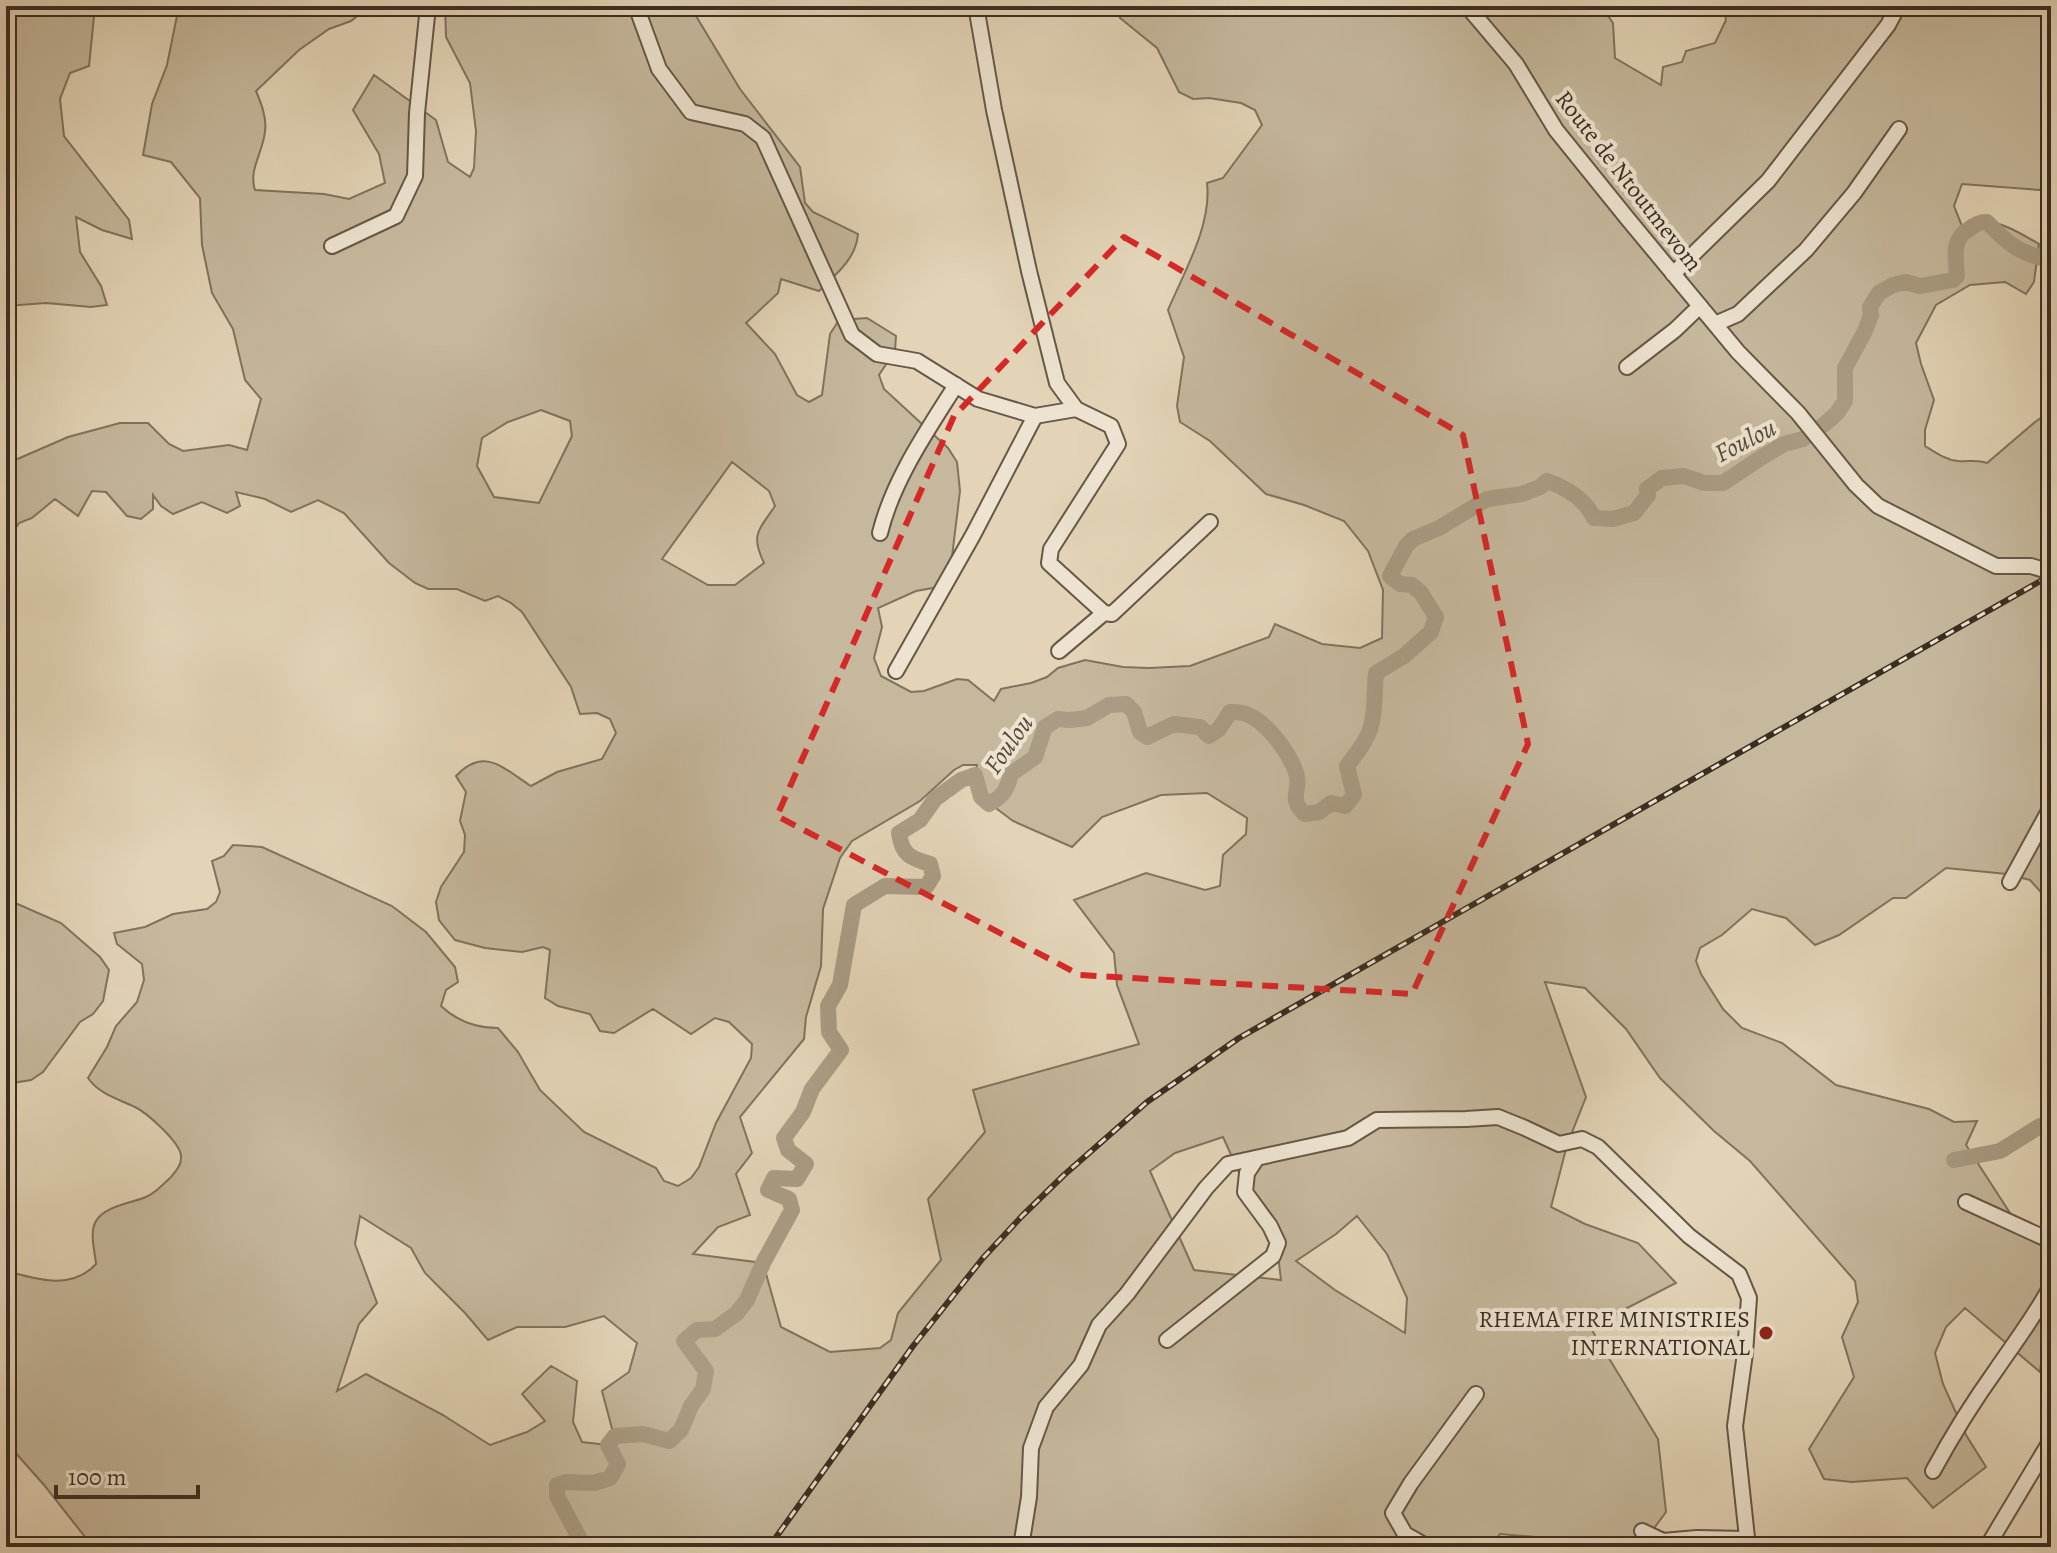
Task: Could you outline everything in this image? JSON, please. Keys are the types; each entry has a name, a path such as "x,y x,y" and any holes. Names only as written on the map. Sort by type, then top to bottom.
{"street":[{"path":"332,246 396,216 415,176 417,113 428,6"},
{"path":"636,6 659,69 691,112 745,124 763,138 852,335 877,354 917,361 978,399 1035,416 1076,409"},
{"path":"976,6 994,110 1057,383 1076,409 1111,426 1118,444 1051,549 1049,563 1104,613 1112,614 1210,522"},
{"name":"Route de Ntoutmevom","path":"1467,6 1516,64 1556,130 1738,352 1798,413 1856,485 1878,506 1996,566 2031,566 2051,572"},
{"path":"1673,274 1768,181 1888,25 1898,6"},
{"path":"1715,324 1738,314 1806,250 1854,193 1899,129"},
{"path":"1627,367 1700,306"},
{"path":"880,533 884,517 918,445 956,385"},
{"path":"896,671 973,535 1035,416"},
{"path":"1059,651 1104,613"},
{"path":"2010,882 2051,807"},
{"path":"1021,1547 1029,1497 1031,1448 1046,1407 1081,1365 1099,1325 1127,1294 1206,1188 1228,1164 1348,1138 1377,1120 1498,1117 1559,1144 1582,1139 1598,1147 1689,1236 1739,1274 1749,1298 1735,1426 1748,1543 1697,1538 1663,1541 1642,1531"},
{"path":"1167,1340 1273,1256 1278,1243 1270,1226 1245,1192 1247,1173 1257,1158"},
{"path":"1966,1202 2051,1241"},
{"path":"1933,1471 2051,1286"},
{"path":"1428,1547 1405,1534 1393,1513 1476,1394"},
{"path":"1987,1547 2051,1440"}],"highlighted area":[{"path":"1124,237 1463,435 1528,744 1412,994 1080,975 777,816 954,416"}],"shaded area":[{"path":"6,6 95,6 89,66 70,73 60,99 64,136 129,220 132,239 102,230 76,217 80,252 101,286 107,305 91,307 46,303 6,306"},
{"path":"179,6 370,6 351,21 329,29 299,50 256,91 265,126 253,175 255,190 324,194 349,199 385,183 379,154 353,110 374,75 436,120 448,162 470,177 474,168 476,131 470,83 446,37 445,6 690,6 740,89 800,167 805,203 813,212 858,234 849,259 819,291 781,279 778,293 746,323 775,354 797,395 809,402 822,395 830,334 839,320 867,318 896,336 895,351 879,375 884,389 948,448 957,462 960,491 950,573 944,586 916,591 878,608 882,627 874,658 881,676 911,692 924,691 957,679 968,680 994,701 1001,689 1031,683 1047,677 1058,668 1085,660 1123,667 1190,666 1269,637 1275,624 1322,644 1360,648 1382,638 1383,590 1368,551 1344,521 1266,494 1210,441 1180,422 1177,406 1184,357 1168,310 1201,232 1207,183 1223,178 1262,125 1255,110 1241,103 1193,99 1179,92 1157,48 1120,18 1117,6 1601,6 1613,23 1615,58 1661,85 1663,67 1682,62 1686,51 1715,43 1726,20 1724,6 2051,6 2051,193 1962,184 1954,206 1964,231 1977,223 1996,223 2039,244 2034,282 2026,294 2005,282 1970,285 1936,305 1916,343 1934,400 1925,430 1925,446 1941,456 1987,463 2051,411 2051,896 2047,899 2030,880 2007,874 1946,868 1906,898 1893,898 1839,935 1815,945 1786,918 1752,909 1722,935 1700,948 1696,961 1723,1009 1742,1028 1782,1043 1836,1085 1929,1109 1954,1122 1977,1121 1966,1145 2012,1216 2051,1250 2051,1286 2040,1372 1965,1308 1946,1327 1935,1353 1943,1384 1966,1435 1986,1467 1933,1508 1907,1478 1852,1482 1824,1479 1809,1449 1854,1377 1842,1337 1858,1302 1855,1281 1750,1161 1660,1078 1626,1029 1585,988 1545,982 1586,1097 1567,1145 1551,1207 1585,1224 1638,1243 1676,1283 1590,1327 1658,1439 1666,1512 1641,1546 1500,1534 1490,1547 93,1547 6,1442 6,1271 53,1281 76,1278 86,1272 96,1264 93,1231 100,1216 112,1208 153,1193 170,1178 180,1162 181,1156 175,1143 155,1121 135,1107 103,1092 88,1078 116,1026 137,1002 144,980 142,964 117,944 114,933 145,927 173,914 207,909 216,902 220,892 212,861 224,856 233,845 262,847 392,906 426,932 455,967 458,982 446,990 441,1006 467,1023 498,1028 518,1052 540,1090 584,1132 656,1168 664,1181 678,1186 691,1178 699,1167 716,1123 751,1058 752,1044 729,1022 715,1018 691,1034 653,1009 614,1033 600,1031 590,1014 558,1006 545,998 550,950 543,947 522,952 485,948 455,940 439,920 436,902 441,887 464,852 465,835 460,821 466,792 456,776 466,767 485,761 502,767 531,786 557,772 602,759 616,733 610,719 597,713 580,714 571,687 522,612 511,603 498,596 485,601 457,589 428,589 415,583 389,563 344,513 318,500 291,512 265,499 236,492 240,506 227,513 202,502 173,514 161,506 153,495 153,509 141,519 127,516 106,492 92,491 78,516 55,499 32,518 19,523 6,542 6,464 68,437 120,423 148,423 169,444 183,451 229,445 247,450 261,399 245,380 233,329 212,293 202,245 200,198 171,162 143,155 152,104 167,65","holes":["541,410 570,421 572,436 539,503 494,497 477,466 482,438 508,422","732,462 769,491 775,506 758,533 764,563 735,585 708,585 662,559","963,765 977,765 975,775 981,797 1013,821 1072,847 1102,817 1161,795 1207,793 1247,818 1246,834 1223,855 1220,886 1205,890 1146,873 1074,900 1114,953 1117,985 1139,1044 973,1090 985,1132 928,1199 941,1260 898,1313 891,1340 880,1348 830,1352 781,1327 763,1263 693,1254 718,1227 750,1215 736,1174 752,1153 740,1117 804,1039 806,1017 821,966 823,909 840,858 852,841 920,801 954,770","1223,1137 1242,1179 1276,1237 1281,1280 1194,1270 1150,1171 1175,1153","360,1216 411,1248 425,1273 488,1340 517,1327 565,1327 604,1316 637,1343 629,1372 602,1391 614,1436 608,1445 582,1442 573,1422 577,1381 551,1366 522,1394 545,1421 527,1432 490,1445 443,1415 366,1374 337,1391 359,1324 377,1303 355,1244","1357,1216 1387,1254 1407,1298 1405,1333 1335,1290 1296,1261"]},
{"path":"6,899 61,923 100,957 109,970 103,1001 93,1014 80,1022 43,1072 31,1080 6,1084"}],"waterway":[{"name":"Foulou","path":"584,1547 557,1496 557,1485 566,1482 594,1483 610,1478 618,1464 608,1445 615,1436 643,1434 669,1441 681,1430 691,1406 703,1389 706,1371 684,1341 697,1330 715,1329 737,1313 747,1300 792,1210 789,1199 768,1190 774,1178 797,1179 806,1164 788,1150 784,1138 803,1112 812,1089 841,1050 829,1032 828,1006 840,985 854,905 885,886 926,887 933,876 930,864 908,854 899,833 920,820 935,799 961,780 975,775 981,797 989,804 1004,792 1011,774 1035,757 1045,727 1058,719 1087,718 1109,705 1126,704 1134,712 1140,732 1147,737 1174,724 1200,727 1209,736 1219,729 1230,712 1251,716 1275,737 1293,765 1297,779 1297,804 1305,814 1319,812 1331,803 1345,806 1354,795 1347,766 1364,742 1373,720 1376,673 1404,656 1431,632 1436,617 1421,593 1412,585 1400,584 1390,576 1413,539 1439,528 1487,499 1522,494 1547,481 1575,495 1594,518 1613,519 1634,513 1648,495 1647,489 1662,478 1684,476 1704,483 1723,483 1784,444 1803,439 1837,413 1845,401 1845,368 1865,331 1871,315 1870,307 1879,293 1906,282 1920,286 1953,280 1957,276 1957,244 1963,233 1979,223 1987,222 2015,247 2051,260"},
{"path":"1954,1160 2000,1151 2040,1126 2051,1124"}],"railway":[{"path":"769,1547 913,1346 983,1258 1064,1175 1147,1102 1239,1038 2051,575"}],"place":[{"name":"RHEMA FIRE MINISTRIES INTERNATIONAL","path":"1766,1333"}]}
